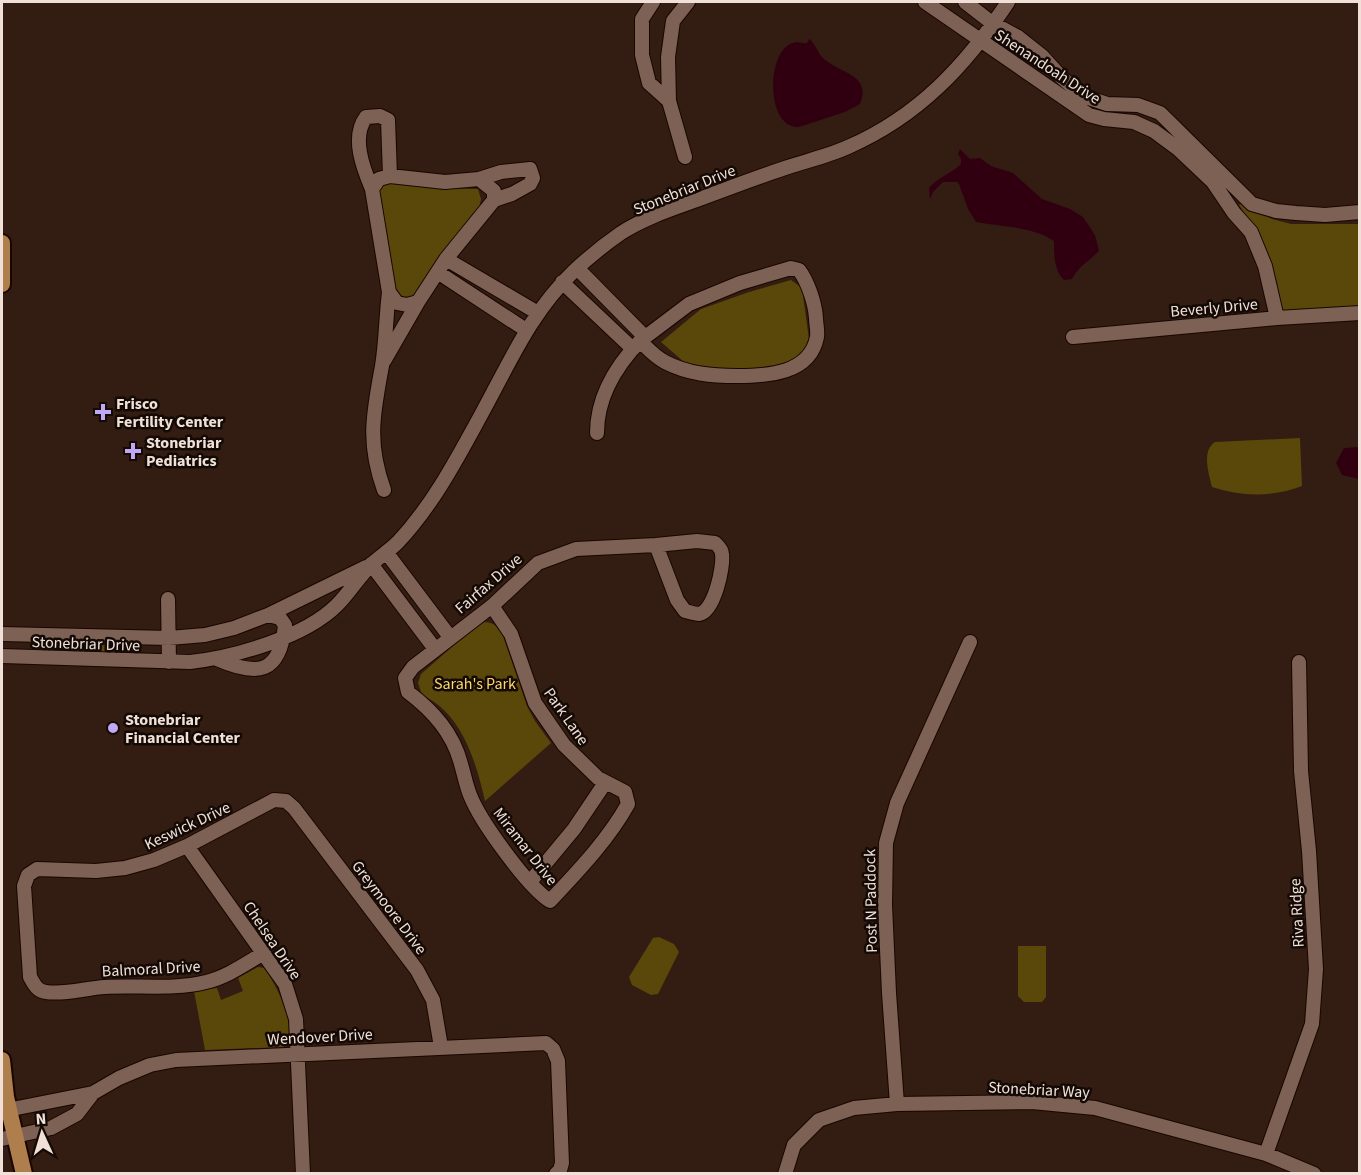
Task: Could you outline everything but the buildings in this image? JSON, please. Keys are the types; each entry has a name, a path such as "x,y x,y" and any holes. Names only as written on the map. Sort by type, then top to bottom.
{"main road":[{"path":"2,243 2,284"},
{"path":"2,1060 8,1138 24,1173"}],"street":[{"path":"653,2 642,19 642,55 649,83 669,101"},
{"path":"685,157 669,101 668,57 673,21 687,2"},
{"name":"Shenandoah Drive","path":"925,2 1089,115 1134,122 1154,131 1177,148 1213,182 1234,213 1251,232 1265,266 1277,318"},
{"name":"Shenandoah Drive","path":"965,2 1042,56 1083,96 1107,104 1138,105 1160,113 1252,204 1276,211 1296,213 1325,215 1359,212"},
{"name":"Stonebriar Drive","path":"2,656 169,662 217,659 313,624 338,604 371,564 411,527 447,474 526,330 562,282 576,268 624,231 653,216 847,148 895,122 936,92 962,64 1008,2"},
{"path":"384,490 375,466 372,432 375,394 382,365 389,292 372,189 361,163 361,123 366,117 380,116 388,120 390,176"},
{"path":"372,189 379,179 390,176 445,182 530,169 532,178 530,184 512,194 494,200 446,260 418,302 382,365"},
{"path":"479,178 494,191 494,200"},
{"path":"446,260 538,313"},
{"path":"576,268 640,342"},
{"path":"562,282 640,342 653,354 665,362 692,372 718,376 765,376 790,370 802,362 812,349 817,336 815,310 800,270 791,268 700,298 675,313 640,342 605,390 599,409 597,433"},
{"path":"439,273 526,330"},
{"path":"389,292 397,303 406,305 418,302"},
{"name":"Beverly Drive","path":"1073,337 1277,318 1359,313"},
{"name":"Fairfax Drive","path":"405,688 405,678 413,667 492,606 538,562 576,549 707,541 715,543 721,549 722,565 713,601 704,612 699,614 685,611 681,606 656,545"},
{"path":"386,552 450,637"},
{"path":"371,564 435,649"},
{"name":"Stonebriar Drive","path":"2,634 169,638 205,635 234,628 268,615 371,564"},
{"path":"168,599 169,662"},
{"name":"Park Lane","path":"492,606 511,634 535,703 564,745 605,783 625,792 628,804 620,818 550,901"},
{"path":"268,615 280,618 285,625 284,636"},
{"name":"Stonebriar Drive","path":"217,659 239,669 261,669 276,660 284,636"},
{"name":"Post N Paddock","path":"897,1104 885,905 886,843 897,803 970,642"},
{"name":"Riva Ridge","path":"1266,1154 1312,1024 1316,969 1310,851 1301,771 1299,662"},
{"name":"Miramar Drive","path":"405,688 425,705 445,728 461,762 470,795 483,821 530,882 550,901"},
{"path":"530,882 574,829 605,783"},
{"name":"Keswick Drive","path":"35,987 30,977 24,886 28,875 37,869 125,868 154,860 187,846 274,800 286,801"},
{"name":"Greymoore Drive","path":"286,801 294,808 417,970 433,1000 441,1047"},
{"name":"Chelsea Drive","path":"187,846 285,984 296,1019 303,1173"},
{"name":"Balmoral Drive","path":"35,987 44,992 63,992 103,987 174,986 206,982 231,973 264,953"},
{"name":"Wendover Drive","path":"5,1111 93,1093 118,1078 167,1061 546,1043 553,1049 558,1061 562,1163 560,1170 556,1173"},
{"name":"Wendover Drive","path":"8,1138 51,1128 77,1114 93,1093"},
{"name":"Stonebriar Way","path":"785,1173 794,1145 819,1120 854,1108 897,1104 1032,1102 1083,1105 1266,1154 1314,1173"}],"green space":[{"path":"395,183 430,188 478,189 481,199 479,208 448,245 414,296 408,297 401,297 393,292 376,195 385,184"},
{"path":"1243,203 1272,219 1291,224 1359,224 1359,311 1287,314 1279,308 1264,244 1239,205"},
{"path":"791,280 802,288 809,339 802,355 791,365 739,371 706,368 683,361 661,342 701,309"},
{"path":"1300,438 1302,486 1269,494 1235,493 1212,487 1207,457 1208,451 1215,442"},
{"name":"Sarah's Park","path":"485,622 496,626 503,636 527,706 551,743 485,801 472,755 465,740 447,714 436,703 422,695 418,683 421,674 477,625"},
{"path":"73,640 119,642 118,655 73,653"},
{"path":"659,937 674,944 679,952 658,994 651,995 632,985 629,977 653,938"},
{"path":"1018,946 1046,946 1046,997 1042,1002 1024,1002 1018,996"},
{"path":"258,967 265,968 285,1007 289,1029 284,1047 205,1050 194,991 217,988 221,1000 243,991 238,978"}],"shaded area":[{"path":"809,39 823,58 858,80 863,94 860,104 845,112 799,127 788,124 780,116 775,103 774,73 784,49 795,42 807,43"},
{"path":"960,149 970,159 980,158 991,166 1013,173 1042,199 1070,209 1083,217 1095,235 1099,251 1072,279 1064,280 1056,267 1054,241 1036,232 976,222 957,182 943,182 933,192 930,199 929,188 961,164 958,154"},
{"path":"1359,447 1359,479 1342,475 1336,463 1344,448"}],"place":[{"name":"Frisco Fertility Center","path":"103,412"},
{"name":"Stonebriar Pediatrics","path":"133,451"},
{"name":"Stonebriar Financial Center","path":"113,728"}]}
